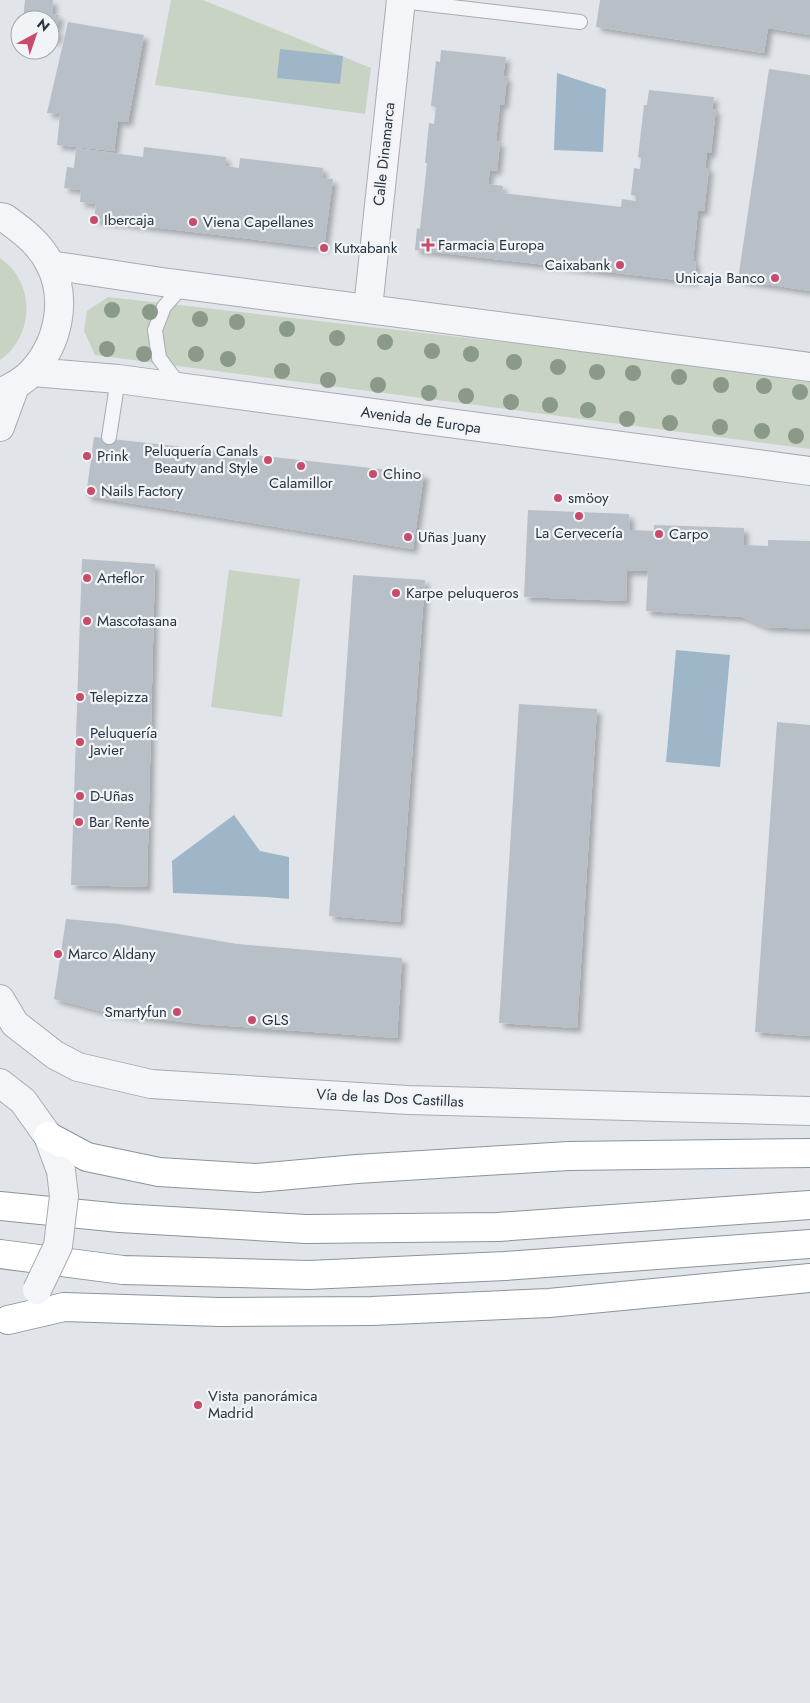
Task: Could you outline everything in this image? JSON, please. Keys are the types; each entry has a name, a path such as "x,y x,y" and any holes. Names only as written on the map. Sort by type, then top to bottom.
{"highway":[{"path":"48,1136 88,1157 160,1172 257,1178 357,1169 568,1156 810,1153"},
{"path":"0,1206 120,1218 316,1229 498,1227 810,1205"},
{"path":"0,1254 123,1270 309,1274 506,1266 810,1244"},
{"path":"4,1323 64,1308 219,1312 372,1311 549,1303 810,1278"}],"street":[{"name":"Calle Dinamarca","path":"368,308 401,1"},
{"path":"0,427 16,384 49,349 58,321 58,292 50,265 31,237 2,215"},
{"path":"50,265 183,285 810,367"},
{"name":"Avenida de Europa","path":"16,384 118,378 810,471"},
{"name":"Vía de las Dos Castillas","path":"0,999 15,1024 55,1055 78,1067 151,1084 408,1100 810,1111"},
{"path":"0,1082 23,1101 48,1136 61,1171 64,1196 58,1246 37,1290 4,1323"}],"lane":[{"path":"401,1 580,22"},
{"path":"181,387 159,358 155,330 164,306 183,285"},
{"path":"109,437 118,378"}],"green space":[{"path":"171,0 203,0 371,68 365,114 155,85"},
{"path":"0,258 9,265 22,285 26,309 25,321 17,343 0,360"},
{"path":"108,297 810,377 810,449 95,355 84,331 87,311"},
{"path":"229,570 300,579 282,717 211,707"}],"water":[{"path":"280,49 343,56 340,84 277,78"},
{"path":"557,73 606,89 603,152 554,150"},
{"path":"676,650 730,655 720,767 666,762"},
{"path":"234,815 260,851 289,857 289,899 173,893 172,861"}],"building":[{"path":"25,0 53,0 52,10 24,10"},
{"path":"600,0 810,0 810,35 768,28 764,53 596,27"},
{"path":"68,22 144,35 128,122 118,121 114,151 57,145 60,114 47,113"},
{"path":"441,50 506,57 503,76 507,77 504,105 500,104 496,141 500,142 497,171 490,170 488,184 503,186 502,193 621,207 622,199 636,201 636,196 631,195 634,168 640,169 641,158 638,157 644,105 647,105 649,90 714,97 712,109 716,109 711,153 707,153 705,168 709,168 704,211 698,211 693,261 696,262 694,282 415,250 417,228 420,229 429,123 434,124 436,107 431,106 436,61 440,62"},
{"path":"769,69 810,75 810,291 738,280"},
{"path":"144,147 226,157 225,166 239,168 240,158 323,168 322,178 333,179 324,248 94,220 96,204 80,202 81,190 64,188 67,167 74,168 76,148 143,157"},
{"path":"94,437 424,474 413,549 86,496"},
{"path":"528,510 629,514 630,530 654,531 654,525 744,528 744,545 768,546 768,540 810,541 810,629 766,627 742,617 646,611 648,571 627,571 626,601 524,597"},
{"path":"82,559 155,564 147,887 71,885"},
{"path":"353,575 425,580 400,922 329,916"},
{"path":"519,704 597,709 577,1028 499,1023"},
{"path":"777,722 810,725 810,1036 755,1032"},
{"path":"66,919 119,924 237,944 402,958 397,1038 200,1024 108,1013 54,999"}],"place":[{"name":"Ibercaja","path":"94,220"},
{"name":"Viena Capellanes","path":"193,222"},
{"name":"Farmacia Europa","path":"428,245"},
{"name":"Kutxabank","path":"324,248"},
{"name":"Caixabank","path":"620,265"},
{"name":"Unicaja Banco","path":"775,278"},
{"name":"Prink","path":"87,456"},
{"name":"Peluquería Canals Beauty and Style","path":"268,460"},
{"name":"Calamillor","path":"301,466"},
{"name":"Chino","path":"373,474"},
{"name":"Nails Factory","path":"91,491"},
{"name":"smöoy","path":"558,498"},
{"name":"La Cervecería","path":"579,516"},
{"name":"Carpo","path":"659,534"},
{"name":"Uñas Juany","path":"408,537"},
{"name":"Arteflor","path":"87,578"},
{"name":"Karpe peluqueros","path":"396,593"},
{"name":"Mascotasana","path":"87,621"},
{"name":"Telepizza","path":"80,697"},
{"name":"Peluquería Javier","path":"80,742"},
{"name":"D-Uñas","path":"80,796"},
{"name":"Bar Rente","path":"79,822"},
{"name":"Marco Aldany","path":"58,954"},
{"name":"Smartyfun","path":"177,1012"},
{"name":"GLS","path":"252,1020"},
{"name":"Vista panorámica Madrid","path":"198,1405"}]}
